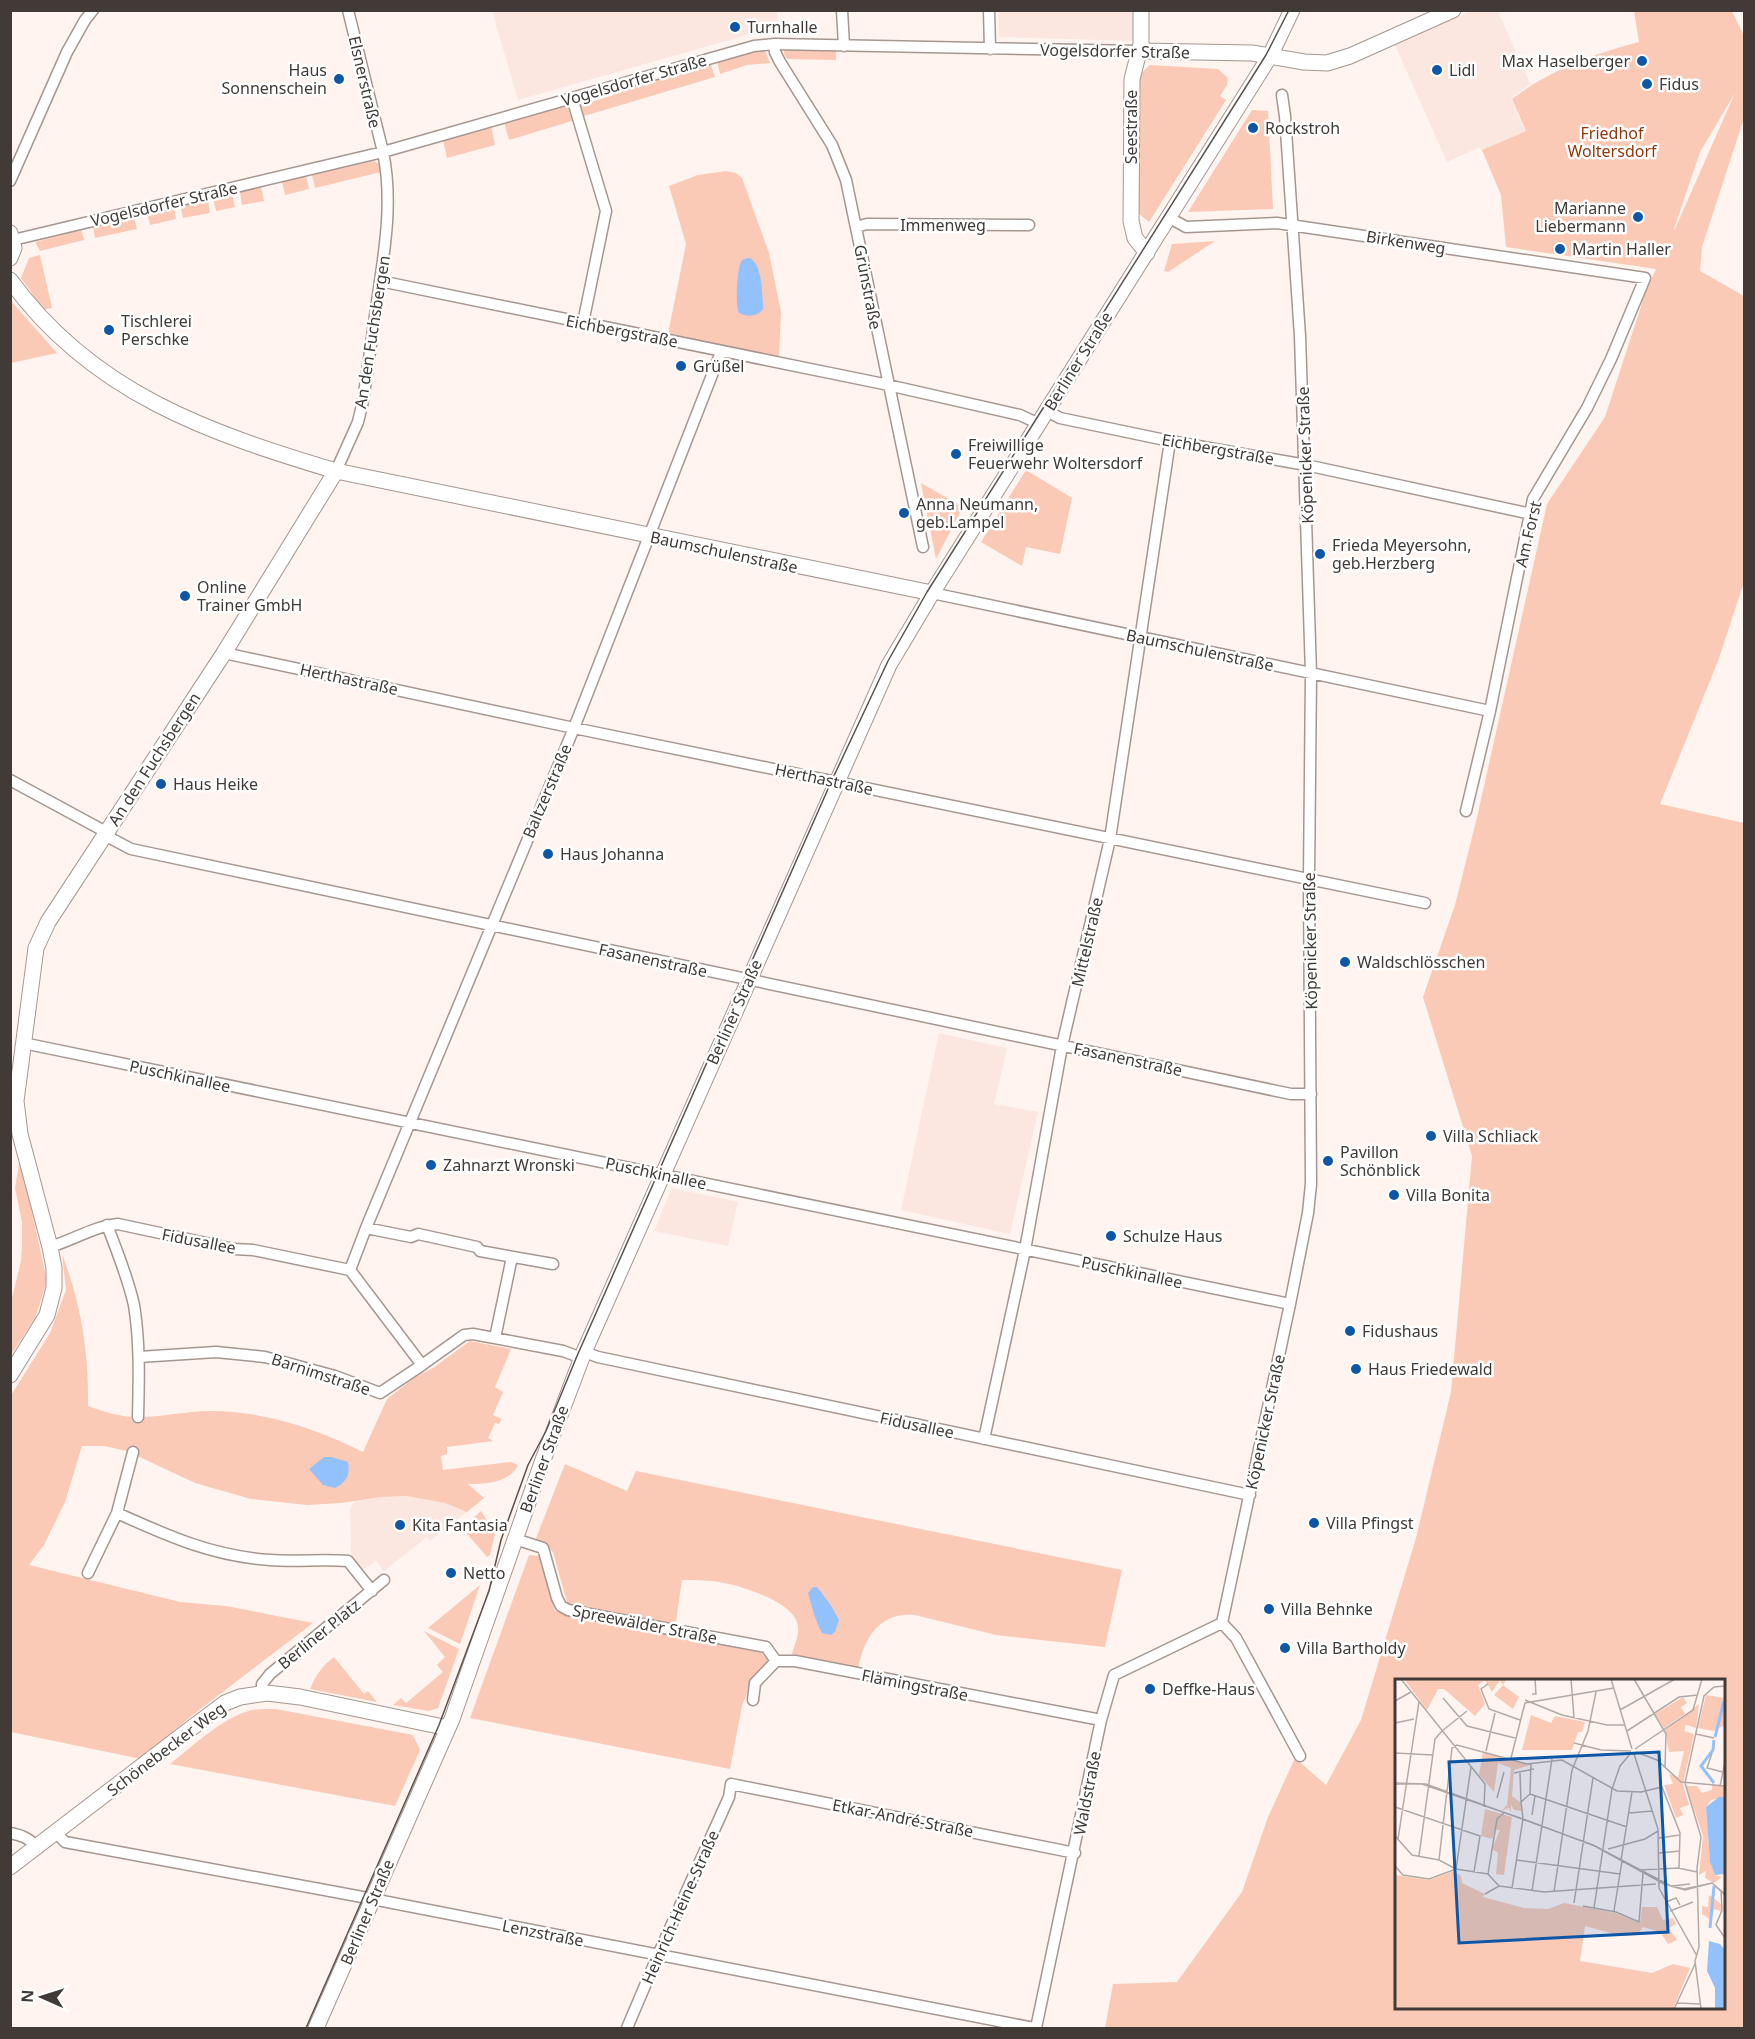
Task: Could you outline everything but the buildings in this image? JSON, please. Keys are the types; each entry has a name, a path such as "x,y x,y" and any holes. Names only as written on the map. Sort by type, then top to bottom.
{"street":[{"path":"10,181 67,52 93,10"},
{"name":"Elsnerstraße","path":"348,10 382,152"},
{"path":"842,10 844,46"},
{"path":"989,10 990,49"},
{"name":"Seestraße","path":"1142,10 1140,51 1133,71 1131,90 1131,221 1134,234 1142,248"},
{"name":"Berliner Straße","path":"316,2028 448,1728 583,1355 889,665 1043,417 1142,248 1168,217 1270,56 1292,10"},
{"name":"Vogelsdorfer Straße","path":"12,236 382,152 754,46 774,44 1249,53 1304,62 1327,63 1350,56 1453,10"},
{"name":"Grünstraße","path":"774,44 780,62 832,145 846,180 923,547"},
{"name":"Köpenicker Straße","path":"1222,1623 1290,1304 1311,1184 1309,879 1311,673 1306,465 1300,336 1282,94"},
{"path":"572,98 606,211 583,322"},
{"name":"An den Fuchsbergen","path":"10,1375 47,1316 54,1288 54,1268 50,1247 20,1134 16,1101 36,948 48,922 224,652 336,471 358,422 380,281 388,192 382,152"},
{"name":"Birkenweg","path":"1168,217 1186,226 1277,223 1646,278"},
{"name":"Immenweg","path":"856,227 867,224 1029,225"},
{"path":"10,258 14,248 12,236"},
{"name":"Am Forst","path":"1466,811 1490,711 1532,514 1533,499 1587,408 1646,278"},
{"name":"Baumschulenstraße","path":"10,280 56,334 94,367 120,383 157,404 212,430 255,447 336,471 932,593 1490,711"},
{"name":"Eichbergstraße","path":"380,281 1020,415 1057,417 1170,441 1306,465 1532,514"},
{"name":"Baltzerstraße","path":"366,1228 574,728 721,352"},
{"name":"Mittelstraße","path":"984,1439 1025,1250 1062,1046 1110,839 1170,441"},
{"name":"Herthastraße","path":"224,652 574,728 1425,903"},
{"name":"Fasanenstraße","path":"10,780 106,832 112,839 131,849 1291,1094 1311,1094"},
{"name":"Puschkinallee","path":"23,1043 1290,1304"},
{"name":"Fidusallee","path":"50,1247 64,1244 107,1225 118,1224 234,1249 253,1250 350,1270"},
{"path":"107,1225 134,1304 139,1357 138,1417"},
{"path":"422,1365 350,1270 366,1228 411,1237 418,1234 477,1247 480,1251 554,1264"},
{"path":"495,1338 512,1257"},
{"name":"Fidusallee","path":"422,1365 464,1335 473,1334 607,1359 1250,1495"},
{"name":"Barnimstraße","path":"139,1357 216,1352 264,1357 327,1373 380,1393 422,1365"},
{"path":"88,1573 117,1513 133,1452"},
{"path":"117,1513 175,1539 227,1555 298,1562 348,1561 372,1591"},
{"name":"Spreewälder Straße","path":"515,1539 543,1548 557,1598 561,1606 568,1610 766,1647 776,1661"},
{"name":"Berliner Platz","path":"262,1693 262,1684 270,1674 384,1580"},
{"path":"1222,1623 1236,1638 1300,1756"},
{"name":"Waldstraße","path":"1035,2028 1075,1853 1101,1720 1114,1675 1222,1623"},
{"path":"753,1700 756,1683 776,1661"},
{"name":"Flämingstraße","path":"776,1661 795,1661 1101,1720"},
{"name":"Schönebecker Weg","path":"10,1867 225,1703 240,1697 262,1693 310,1699 448,1728"},
{"name":"Etkar-André-Straße","path":"731,1784 1075,1853"},
{"name":"Heinrich-Heine-Straße","path":"627,2028 729,1797 731,1784"},
{"path":"10,1833 22,1835 37,1847"},
{"name":"Lenzstraße","path":"56,1833 65,1842 1035,2028"}],"shaded area":[{"path":"1473,10 1498,11 1530,84 1511,98 1525,131 1447,162 1395,45"},
{"path":"492,11 777,11 777,32 758,32 518,100"},
{"path":"998,11 1134,11 1134,41 999,37"},
{"path":"939,1033 1007,1048 994,1104 1038,1112 1010,1234 901,1210"},
{"path":"672,1188 738,1202 728,1246 654,1231"},
{"name":"Kita Fantasia","path":"407,1496 445,1503 467,1512 430,1541 427,1537 384,1571 376,1561 362,1570 351,1555 350,1509 355,1501"}],"green space":[{"name":"Friedhof Woltersdorf","path":"1634,11 1732,11 1744,36 1744,118 1702,247 1700,271 1744,296 1744,582 1718,661 1660,804 1744,823 1744,2028 1105,2028 1113,1984 1177,1982 1242,1892 1268,1817 1295,1758 1326,1785 1361,1720 1416,1538 1451,1392 1472,1156 1423,997 1455,905 1478,813 1547,504 1605,417 1646,291 1656,269 1506,247 1501,195 1482,150 1526,131 1512,99 1572,64 1639,42","holes":["1735,93 1675,229 1700,152"]},
{"path":"764,48 770,63 747,65 720,74 717,61"},
{"path":"784,50 836,51 836,60 787,59"},
{"path":"710,62 715,77 584,116 579,102 586,100 588,103 614,95 613,91"},
{"path":"1150,65 1218,69 1228,78 1227,85 1220,96 1226,100 1149,222 1137,212 1137,77"},
{"path":"567,104 572,121 509,140 504,122"},
{"path":"1252,110 1268,111 1273,209 1188,212"},
{"path":"491,126 495,145 447,158 443,140"},
{"path":"374,161 379,164 381,172 315,188 312,175"},
{"path":"726,171 736,173 742,178 769,253 781,312 779,357 668,334 686,244 669,186 698,175"},
{"path":"306,176 309,189 285,195 282,182"},
{"path":"261,187 264,201 242,205 240,192"},
{"path":"232,194 235,207 216,211 213,198"},
{"path":"208,200 210,213 183,218 180,205"},
{"path":"174,207 176,219 150,225 147,213"},
{"path":"134,217 137,229 95,238 93,226"},
{"path":"81,230 84,240 40,251 35,242"},
{"path":"1215,241 1168,272 1164,271 1172,244"},
{"path":"40,255 52,308 46,309 45,312 21,278 29,258"},
{"path":"11,301 57,353 11,363"},
{"path":"1026,470 1072,498 1060,554 1026,547 1022,566 981,542"},
{"path":"921,483 963,507 936,559"},
{"path":"20,1158 47,1281 35,1318 11,1355 11,1302 21,1261 22,1246 22,1222 15,1188"},
{"path":"62,1254 83,1328 88,1406 115,1414 142,1417 210,1411 250,1414 308,1428 363,1452 387,1399 415,1377 433,1368 470,1341 511,1349 495,1387 503,1392 493,1415 502,1419 499,1424 495,1423 488,1438 493,1441 447,1447 447,1454 441,1456 443,1470 511,1462 518,1465 509,1476 503,1479 489,1483 468,1484 484,1498 467,1512 445,1503 407,1496 307,1505 251,1499 195,1483 127,1451 104,1446 82,1446 65,1502 44,1545 29,1565 180,1602 226,1606 313,1623 194,1714 141,1759 11,1732 10,1397 50,1333 66,1290"},
{"path":"565,1464 627,1491 636,1471 1122,1570 1105,1647 996,1635 915,1615 903,1615 883,1622 876,1628 865,1646 858,1668 792,1654 798,1627 789,1611 768,1598 724,1583 682,1580 675,1628 568,1606 553,1552 535,1541"},
{"path":"481,1511 495,1534 490,1555 487,1557 462,1528"},
{"path":"529,1555 539,1556 555,1611 759,1650 769,1661 752,1680 742,1706 730,1769 470,1718"},
{"path":"480,1585 460,1644 428,1628"},
{"path":"424,1631 459,1649 438,1708 429,1711 393,1705 401,1698 406,1703 443,1672 437,1665 445,1657"},
{"path":"334,1657 364,1694 368,1691 377,1702 310,1689 320,1671"},
{"path":"276,1709 413,1735 420,1750 395,1806 170,1764 230,1719 252,1710"}],"water":[{"path":"750,258 759,272 763,309 758,314 749,316 739,313 737,287 741,262"},
{"path":"324,1457 348,1462 347,1478 335,1488 323,1485 309,1469"},
{"path":"813,1587 817,1587 839,1620 835,1632 831,1635 822,1633 816,1618 808,1593"}],"tram line":[{"path":"306,2028 439,1725 489,1591 501,1540 528,1465 546,1431 832,780 888,661 927,592 1266,55 1289,10"}],"place":[{"name":"Turnhalle","path":"735,27"},
{"name":"Max Haselberger","path":"1642,61"},
{"name":"Lidl","path":"1437,70"},
{"name":"Haus Sonnenschein","path":"339,79"},
{"name":"Fidus","path":"1647,84"},
{"name":"Rockstroh","path":"1253,128"},
{"name":"Marianne Liebermann","path":"1638,217"},
{"name":"Martin Haller","path":"1560,249"},
{"name":"Tischlerei Perschke","path":"109,330"},
{"name":"Grüßel","path":"681,366"},
{"name":"Freiwillige Feuerwehr Woltersdorf","path":"956,454"},
{"name":"Anna Neumann, geb.Lampel","path":"904,513"},
{"name":"Frieda Meyersohn, geb.Herzberg","path":"1320,554"},
{"name":"Online Trainer GmbH","path":"185,596"},
{"name":"Haus Heike","path":"161,784"},
{"name":"Haus Johanna","path":"548,854"},
{"name":"Waldschlösschen","path":"1345,962"},
{"name":"Villa Schliack","path":"1431,1136"},
{"name":"Pavillon Schönblick","path":"1328,1161"},
{"name":"Zahnarzt Wronski","path":"431,1165"},
{"name":"Villa Bonita","path":"1394,1195"},
{"name":"Schulze Haus","path":"1111,1236"},
{"name":"Fidushaus","path":"1350,1331"},
{"name":"Haus Friedewald","path":"1356,1369"},
{"name":"Villa Pfingst","path":"1314,1523"},
{"name":"Kita Fantasia","path":"400,1525"},
{"name":"Netto","path":"451,1573"},
{"name":"Villa Behnke","path":"1269,1609"},
{"name":"Villa Bartholdy","path":"1285,1648"},
{"name":"Deffke-Haus","path":"1150,1689"}]}
